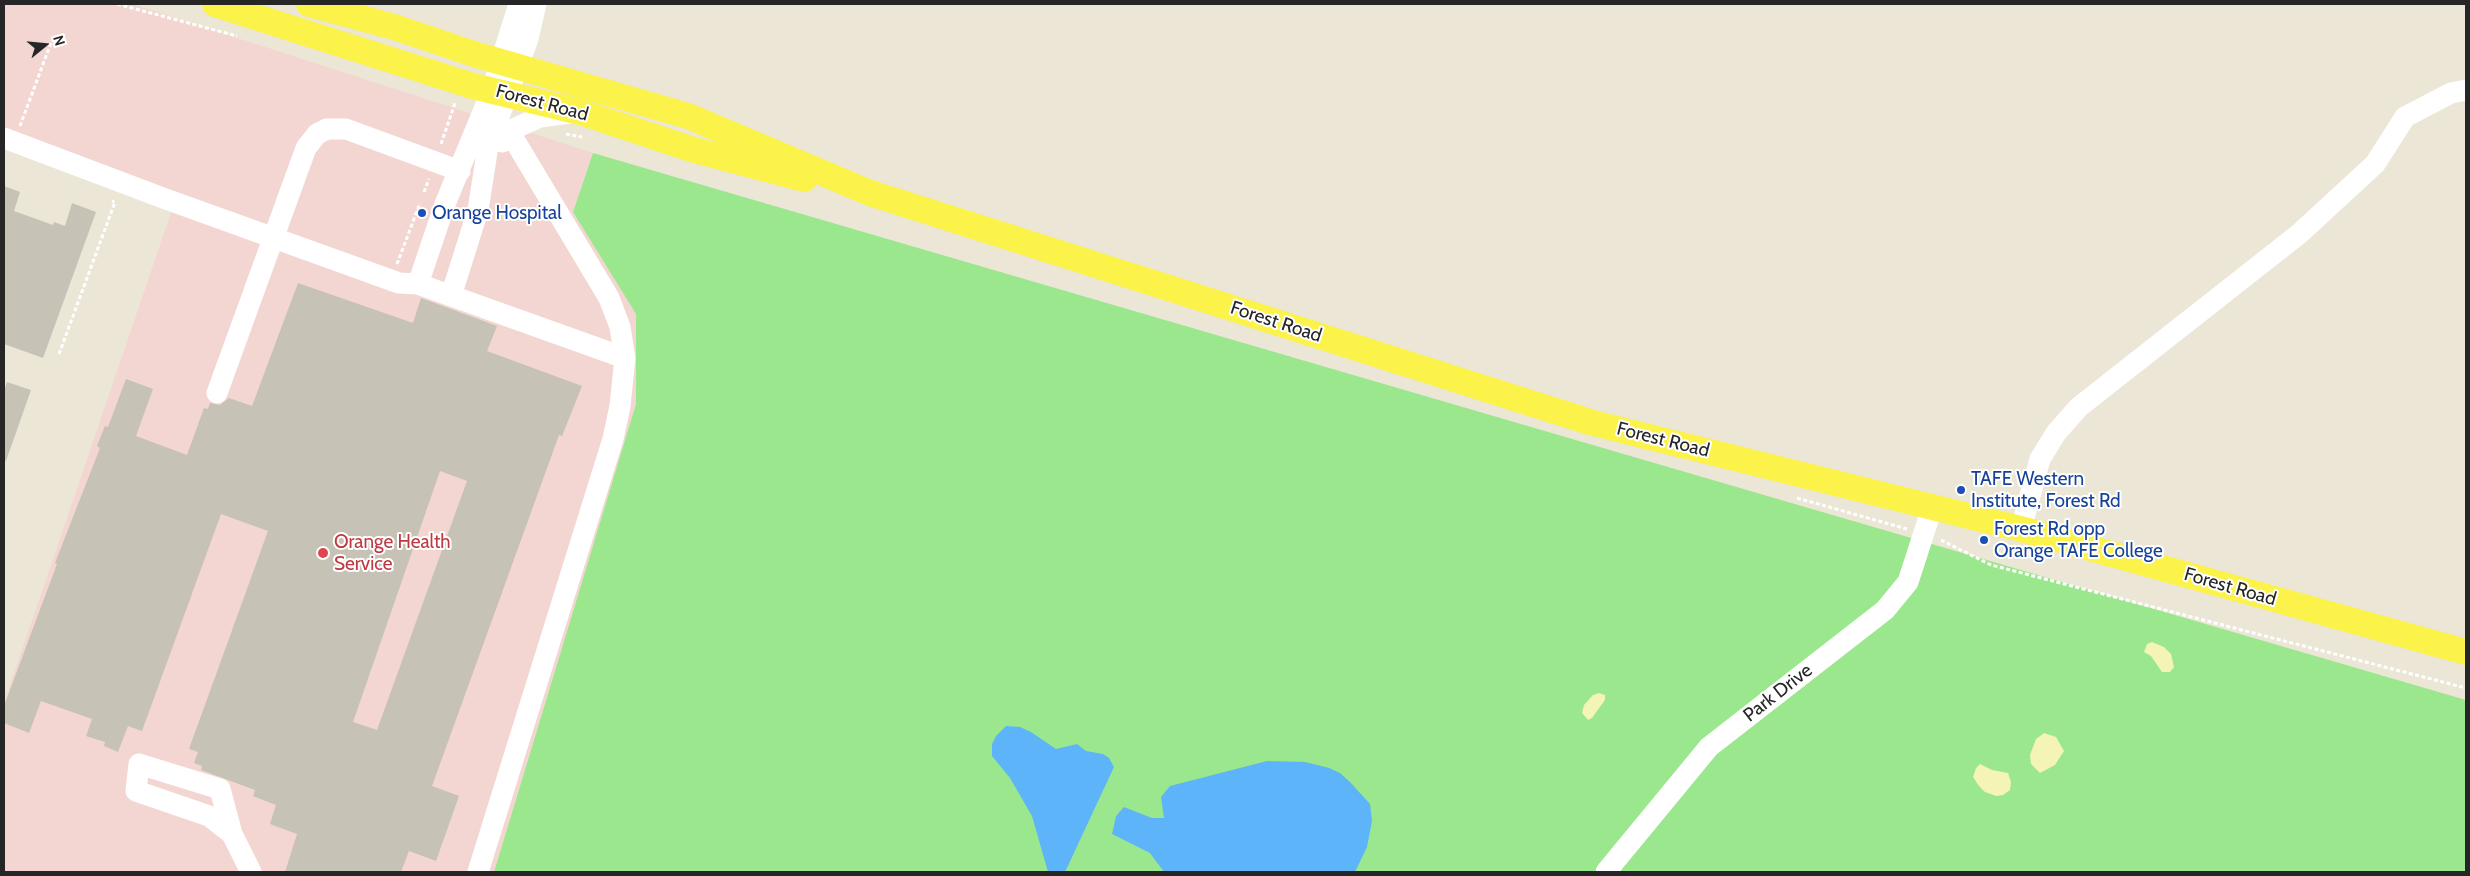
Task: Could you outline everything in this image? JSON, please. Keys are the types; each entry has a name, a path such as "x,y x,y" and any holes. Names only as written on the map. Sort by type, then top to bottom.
{"main road":[{"name":"Forest Road","path":"216,4 499,92 580,112 694,150 840,189 870,193"},
{"name":"Forest Road","path":"309,4 394,27 508,64 688,116 870,193 1593,423 2021,529 2466,652"}],"street":[{"path":"451,296 478,210 488,146 499,92 508,64 519,4"},
{"path":"508,64 528,39 536,4"},
{"path":"2021,529 2040,459 2056,433 2079,407 2299,234 2375,164 2405,117 2451,93 2466,90"},
{"path":"418,284 445,204 499,92"},
{"path":"485,170 509,131 540,116 580,112"},
{"path":"218,393 306,148 317,134 327,129 346,129 460,171"},
{"path":"478,872 613,439 620,406 625,358 620,327 609,298 509,131"},
{"path":"11,136 273,238 399,283 418,284 625,358"},
{"name":"Park Drive","path":"1606,872 1709,747 1885,610 1908,582 1932,508"},
{"path":"232,834 251,872"}],"path":[{"path":"11,136 52,40"},
{"path":"438,153 455,106 456,95"},
{"path":"59,354 115,202 106,199"},
{"path":"393,268 397,266 420,203"},
{"path":"1924,534 1950,542 1991,565 2466,688"}],"shaded area":[{"name":"Orange Health Service","path":"4,4 132,4 593,153 573,212 636,314 636,404 494,872 4,872 4,703 174,204 4,133"}],"green space":[{"path":"593,153 2466,700 2466,872 494,872 636,404 636,314 573,212"}],"sand":[{"path":"2152,642 2164,647 2171,654 2174,667 2170,672 2162,672 2151,656 2144,652 2147,644"},
{"path":"1599,693 1605,695 1605,700 1592,718 1588,720 1582,713 1584,705 1593,695"},
{"path":"2044,733 2056,737 2064,751 2055,765 2040,773 2031,764 2030,755 2036,739"},
{"path":"1980,764 1992,770 2008,773 2011,782 2010,790 2003,795 1996,796 1985,792 1973,777 1976,768"}],"water":[{"path":"1006,726 1020,727 1031,732 1056,749 1077,744 1086,751 1103,754 1109,758 1114,767 1065,872 1048,872 1032,816 1010,778 992,756 992,744 996,736"},
{"path":"1267,761 1305,762 1329,768 1340,773 1370,804 1372,821 1367,847 1355,872 1164,872 1150,853 1112,834 1116,816 1124,807 1152,818 1164,818 1161,797 1170,786"}],"building":[{"path":"4,186 20,192 14,211 53,225 54,222 65,226 72,203 96,212 43,358 4,344"},
{"path":"298,283 413,323 421,298 497,326 487,351 582,386 562,436 559,435 432,786 459,796 436,861 409,851 401,872 285,872 297,834 270,824 276,805 253,796 255,790 201,770 202,766 194,763 198,752 189,749 268,531 221,514 142,731 128,726 118,752 104,746 105,742 86,736 92,719 41,701 29,733 4,723 4,706 57,564 55,563 100,448 97,446 105,426 108,427 126,379 153,389 136,436 187,455 204,408 208,409 210,403 220,405 229,398 252,406","holes":["440,471 467,481 377,730 353,722"]},
{"path":"7,382 31,390 6,461 4,460 4,391"}],"place":[{"name":"Orange Hospital","path":"422,213"},
{"name":"TAFE Western Institute, Forest Rd","path":"1961,490"},
{"name":"Forest Rd opp Orange TAFE College","path":"1984,540"},
{"name":"Orange Health Service","path":"323,553"}]}
